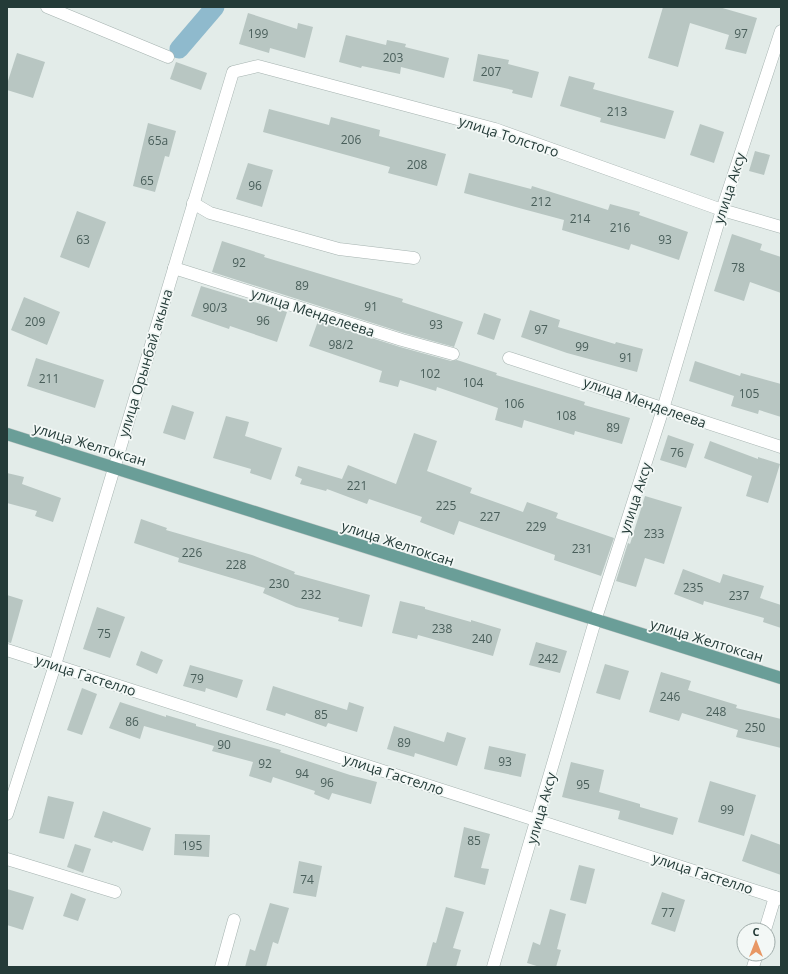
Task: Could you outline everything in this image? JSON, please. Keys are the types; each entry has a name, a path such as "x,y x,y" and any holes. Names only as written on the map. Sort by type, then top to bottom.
{"main road":[{"name":"улица Желтоксан","path":"7,434 595,621 781,678"}],"street":[{"path":"47,7 168,57"},
{"name":"улица Аксу","path":"493,967 595,621 663,409 722,210 781,31"},
{"name":"улица Толстого","path":"233,72 258,66 495,129 722,210 781,227"},
{"name":"улица Орынбай акына","path":"7,814 55,665 233,72"},
{"path":"193,203 210,212 339,249 414,258"},
{"name":"улица Менделеева","path":"174,268 402,340 453,354"},
{"name":"улица Менделеева","path":"509,358 781,447"},
{"name":"улица Гастелло","path":"7,650 537,819 778,898"},
{"path":"7,860 115,892"},
{"path":"768,922 778,898"},
{"path":"221,967 234,920"}],"building":[{"path":"663,7 719,7 757,18 746,54 725,49 729,35 690,23 678,67 648,58"},
{"path":"248,13 297,29 298,23 313,27 305,58 270,48 269,53 239,44"},
{"path":"346,35 386,45 387,40 406,44 405,47 449,58 444,78 401,67 400,74 362,66 361,68 339,62"},
{"path":"17,53 45,62 33,98 7,90 7,84"},
{"path":"478,54 509,60 508,64 539,72 532,98 512,93 513,90 473,81"},
{"path":"176,62 207,73 201,90 170,79"},
{"path":"569,76 595,83 593,89 674,111 665,139 600,122 601,118 560,106"},
{"path":"269,109 329,125 331,117 380,130 379,136 446,154 437,186 388,173 390,167 263,132"},
{"path":"148,123 176,131 169,157 165,156 155,192 133,186"},
{"path":"700,124 724,132 714,163 690,155"},
{"path":"755,151 770,155 764,175 749,171"},
{"path":"248,163 273,170 262,207 236,199"},
{"path":"469,173 531,189 532,186 608,210 610,204 640,212 639,215 688,232 679,260 631,244 629,250 562,230 564,220 464,193"},
{"path":"77,211 106,222 89,268 60,257"},
{"path":"732,234 762,244 760,250 781,257 781,293 750,282 744,301 714,291"},
{"path":"222,241 265,255 264,257 403,299 402,302 463,322 454,347 404,333 212,272"},
{"path":"201,286 287,312 277,342 230,326 229,329 191,316"},
{"path":"24,297 60,312 47,345 11,330"},
{"path":"530,310 560,320 558,327 615,344 616,342 643,349 637,372 567,353 521,337"},
{"path":"484,313 501,319 494,340 477,334"},
{"path":"318,321 400,347 451,361 457,360 497,373 496,375 585,402 584,405 630,418 622,444 575,431 574,435 524,420 522,428 495,420 498,408 437,387 436,391 400,380 398,387 379,382 382,371 309,346"},
{"path":"36,358 104,380 95,408 27,386"},
{"path":"695,361 740,376 741,373 781,384 781,417 759,410 758,414 731,406 734,396 689,381"},
{"path":"172,405 194,412 185,440 163,433"},
{"path":"226,416 249,422 245,436 282,448 271,480 250,473 251,469 213,458"},
{"path":"414,433 437,441 427,471 472,488 470,493 523,512 527,502 558,513 556,518 614,538 601,576 554,560 555,555 459,521 454,535 420,522 422,517 369,499 367,504 327,489 326,491 300,484 302,479 295,476 298,466 342,479 348,465 396,484"},
{"path":"668,435 694,444 686,468 660,460"},
{"path":"710,441 758,459 758,457 780,464 768,503 746,496 752,476 704,458"},
{"path":"7,473 24,477 22,484 61,498 53,522 35,516 37,511 7,503"},
{"path":"645,496 682,507 664,564 645,558 636,587 616,581 628,543 630,544"},
{"path":"141,519 167,528 166,530 252,555 295,572 294,574 370,595 362,627 338,621 339,618 296,607 263,593 265,588 178,562 179,558 134,543"},
{"path":"683,569 720,583 723,574 764,586 760,598 781,605 781,628 763,622 764,618 704,601 703,605 674,594"},
{"path":"7,595 23,600 11,643 7,642"},
{"path":"400,601 425,607 425,609 471,622 471,620 501,629 493,656 418,635 417,639 392,633"},
{"path":"97,607 125,617 110,658 83,649"},
{"path":"536,642 567,651 560,673 529,665"},
{"path":"141,651 163,660 157,674 136,665"},
{"path":"605,664 629,671 620,700 596,693"},
{"path":"190,665 243,680 237,698 206,688 205,692 183,686"},
{"path":"661,672 691,681 688,690 737,705 736,708 781,719 781,748 736,737 738,730 682,713 679,721 649,712"},
{"path":"273,686 347,710 349,702 364,707 357,732 328,723 326,727 286,713 285,716 266,710"},
{"path":"82,688 97,694 82,735 67,730"},
{"path":"120,702 166,717 166,715 196,724 196,726 281,750 280,752 350,775 377,782 371,804 332,793 329,800 314,794 315,791 273,777 271,783 249,776 253,762 212,751 214,746 144,726 140,739 109,728"},
{"path":"394,726 444,742 447,732 466,738 457,766 415,753 414,757 387,749"},
{"path":"489,746 526,754 521,777 484,769"},
{"path":"571,762 604,770 599,792 640,804 640,807 678,818 673,835 618,819 620,811 562,797"},
{"path":"710,781 756,795 744,836 698,822"},
{"path":"48,796 74,802 64,839 39,833"},
{"path":"103,811 151,828 143,851 113,841 112,843 94,837"},
{"path":"464,827 490,834 481,868 489,869 485,885 454,877"},
{"path":"175,834 210,835 209,857 174,855"},
{"path":"751,834 781,845 781,875 742,861"},
{"path":"75,844 91,849 83,873 67,867"},
{"path":"299,861 322,866 316,897 293,893"},
{"path":"579,865 595,869 586,904 570,900"},
{"path":"7,889 34,897 23,930 7,925"},
{"path":"662,892 685,900 675,932 651,924"},
{"path":"71,893 86,899 78,921 63,916"},
{"path":"270,903 289,908 278,944 273,942 266,967 245,967 250,949 255,951"},
{"path":"446,907 464,912 453,948 461,950 456,967 426,967 433,942 436,943"},
{"path":"550,909 566,914 557,949 561,950 556,967 540,967 527,963 533,942 540,945"}],"waterway":[{"path":"179,49 215,7"}]}
